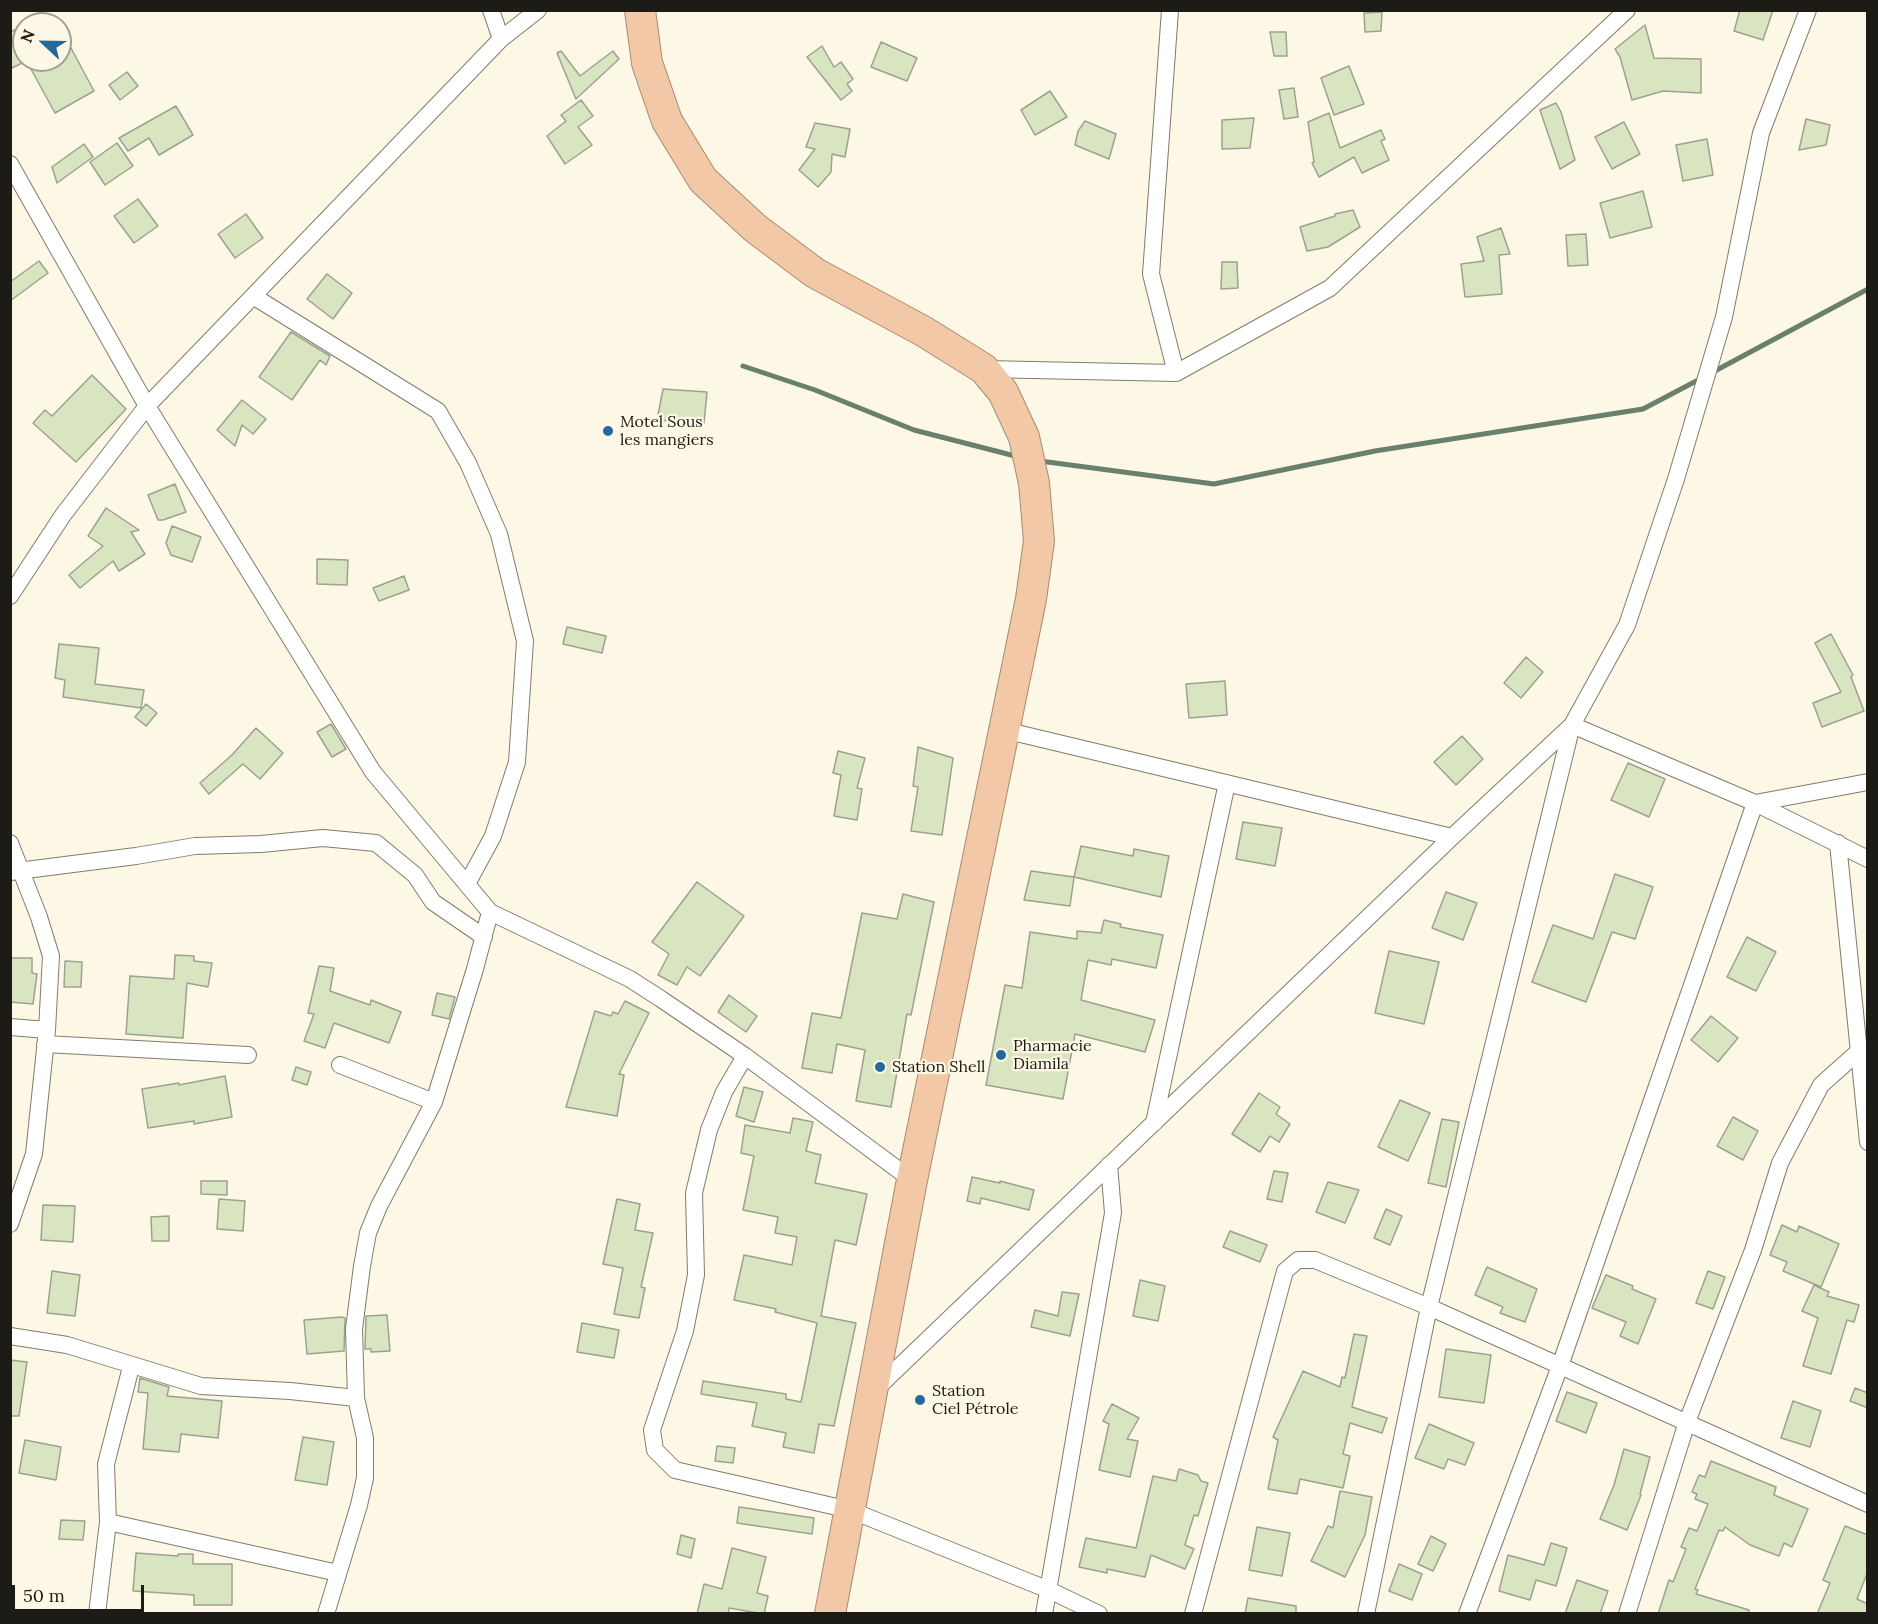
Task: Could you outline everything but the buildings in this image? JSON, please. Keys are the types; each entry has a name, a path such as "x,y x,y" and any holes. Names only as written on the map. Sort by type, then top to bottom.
{"highway":[{"path":"640,10 646,63 667,121 703,180 755,228 815,273 924,331 984,369 1003,392 1024,437 1034,483 1039,541 1031,599 912,1180 830,1614"}],"street":[{"path":"491,10 501,39"},
{"path":"11,595 63,515 147,406 501,39 538,10"},
{"path":"1170,10 1151,274 1176,373"},
{"path":"984,369 1176,373 1330,288 1627,10"},
{"path":"1366,1614 1429,1307 1572,725 1627,625 1687,442 1724,316 1761,133 1808,10"},
{"path":"10,164 147,406 373,772 490,912 630,979 745,1056 912,1180"},
{"path":"253,296 438,411 468,463 499,534 525,641 517,762 493,836 466,884"},
{"path":"1572,725 1755,803 1868,859"},
{"path":"873,1392 1452,837 1572,725"},
{"path":"1004,730 1452,837"},
{"path":"1755,803 1868,782"},
{"path":"1154,1123 1227,783"},
{"path":"1467,1614 1560,1366 1755,803"},
{"path":"16,871 195,846 261,844 323,838 376,843 416,875 433,902 484,937"},
{"path":"10,843 16,871 39,917 51,956 46,1037 34,1154 10,1224"},
{"path":"1838,843 1868,1143"},
{"path":"326,1614 365,1478 365,1438 356,1398 354,1329 368,1233 379,1206 434,1101 490,912"},
{"path":"10,1027 46,1037 248,1056"},
{"path":"1627,1614 1687,1422 1753,1250 1780,1163 1821,1085 1858,1052"},
{"path":"745,1056 724,1092 706,1141 694,1193 696,1275 685,1331 652,1430 655,1450 675,1470 850,1510 1049,1590 1099,1614"},
{"path":"340,1065 434,1101"},
{"path":"1044,1614 1113,1213 1109,1165"},
{"path":"1193,1614 1285,1271 1298,1260 1315,1260 1429,1307 1868,1504"},
{"path":"10,1336 103,1355 131,1366 201,1386 290,1391 356,1398"},
{"path":"97,1614 108,1522 106,1464 131,1366"},
{"path":"108,1522 338,1573"}],"waterway":[{"path":"1713,372 1868,289"},
{"path":"743,366 815,390 914,430 1019,457"},
{"path":"1040,461 1214,484 1375,451 1643,409 1702,378"}],"place":[{"name":"Motel Sous les mangiers","path":"608,431"},
{"name":"Pharmacie Diamila","path":"1001,1055"},
{"name":"Station Shell","path":"880,1067"},
{"name":"Station Ciel Pétrole","path":"920,1400"}]}
